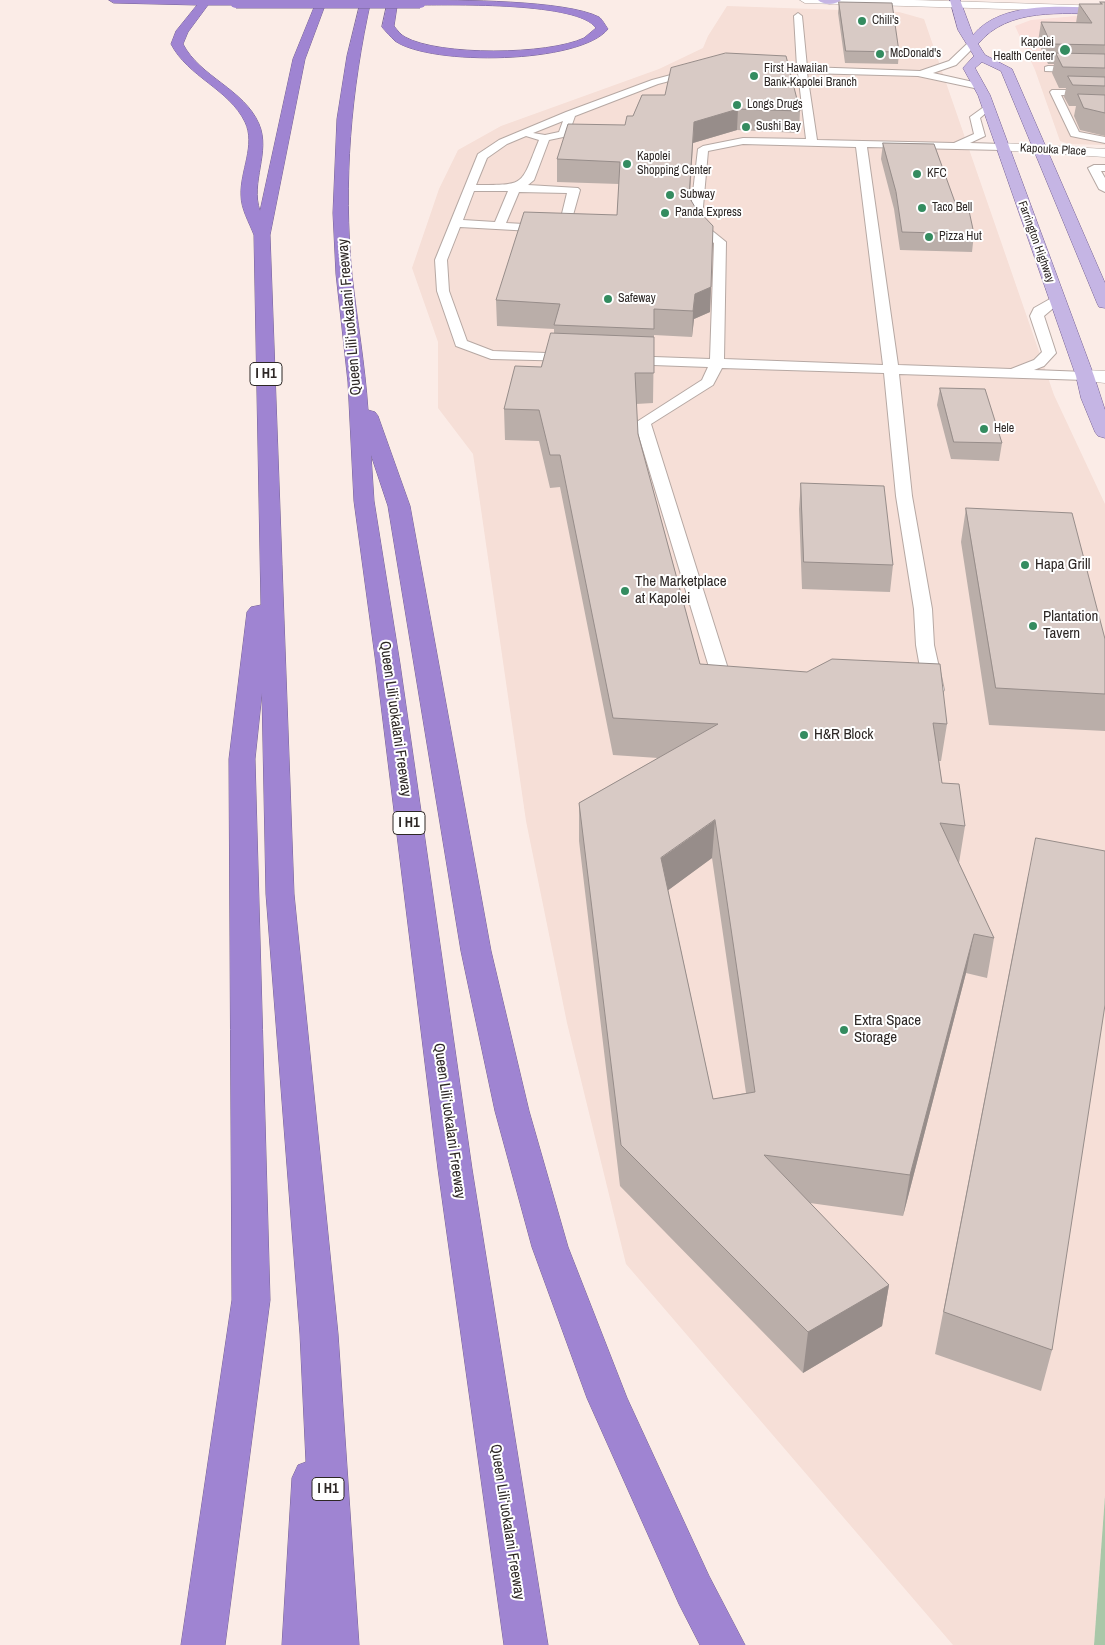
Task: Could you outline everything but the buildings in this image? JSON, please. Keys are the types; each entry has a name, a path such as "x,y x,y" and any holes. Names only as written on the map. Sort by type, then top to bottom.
{"highway":[{"path":"114,0 205,2 236,2 420,2 552,4 592,14 600,20 602,29 597,36 584,42 546,50 495,54 444,51 412,44 392,34 388,27 393,0"},
{"name":"I H1","path":"322,0 299,59 262,235 280,894 319,1334 337,1645"},
{"name":"Queen Liliʻuokalani Freeway","path":"366,0 353,56 344,119 341,213 344,274 357,382 364,501 388,664 456,1179 526,1645"},
{"path":"205,2 182,31 177,44 184,56 223,89 246,112 253,126 254,142 248,196 262,235"},
{"path":"357,382 399,506 440,730 476,951 512,1111 550,1247 608,1398 694,1590 723,1645"},
{"path":"203,1645 251,1300 242,759 271,514"},
{"path":"304,1645 319,1334"}],"main road":[{"path":"805,0 836,0"},
{"path":"823,0 955,2 1105,8"},
{"path":"1036,0 1105,8"},
{"path":"955,2 964,30 980,57 1006,69 1105,303"},
{"path":"973,43 978,33 986,26 1007,17 1105,8"},
{"name":"Farrington Highway","path":"980,57 969,68 988,107 1085,376 1090,398 1105,432"},
{"name":"Kapouka Place","path":"1002,147 1040,151 1105,153"},
{"path":"1085,376 1105,377"}],"lane":[{"path":"798,16 802,70 812,142"},
{"path":"918,73 945,68 959,60 973,43"},
{"path":"589,358 491,356 461,343 443,291 441,260 482,156 503,142 570,114 655,82 710,69"},
{"path":"754,69 918,73 979,86"},
{"path":"1048,69 1105,70"},
{"path":"1059,81 1051,84 1075,134 1105,140"},
{"path":"1055,92 1105,93"},
{"path":"946,146 964,143 980,136 975,117 988,107"},
{"path":"1064,111 1080,112"},
{"path":"520,134 544,138 564,134 570,114"},
{"path":"499,226 515,188 528,180 544,138"},
{"path":"750,678 721,677 644,423 708,382 717,362 720,242 700,227 696,218 703,149 743,141 1002,147"},
{"path":"861,144 891,370 904,496 923,609 925,645 934,690 915,689"},
{"path":"1105,168 1094,168 1105,189"},
{"path":"457,223 564,230 574,190 470,188"},
{"path":"1013,373 1039,363 1049,352 1038,316 1039,311 1057,299"},
{"path":"609,359 1085,376"}],"shaded area":[{"path":"727,6 899,12 924,19 1054,395 1105,504 1105,1496 1094,1645 953,1645 626,1264 567,1023 526,821 473,454 438,408 438,342 412,268 439,189 458,150 501,126 659,69 703,48 708,36"},
{"name":"Kapolei Health Center","path":"1088,15 1105,71 1035,70 1015,26 1031,20"},
{"path":"1035,70 1105,71 1105,145 1069,144 1060,141"}],"green space":[{"path":"1105,1496 1105,1645 1094,1645"}],"place":[{"name":"Chili's","path":"862,21"},
{"name":"Kapolei Health Center","path":"1065,50"},
{"name":"McDonald's","path":"880,54"},
{"name":"First Hawaiian Bank-Kapolei Branch","path":"754,76"},
{"name":"Longs Drugs","path":"737,105"},
{"name":"Sushi Bay","path":"746,127"},
{"name":"Kapolei Shopping Center","path":"627,164"},
{"name":"KFC","path":"917,174"},
{"name":"Subway","path":"670,195"},
{"name":"Taco Bell","path":"922,208"},
{"name":"Panda Express","path":"665,213"},
{"name":"Pizza Hut","path":"929,237"},
{"name":"Safeway","path":"608,299"},
{"name":"Hele","path":"984,429"},
{"name":"Hapa Grill","path":"1025,565"},
{"name":"The Marketplace at Kapolei","path":"625,591"},
{"name":"Plantation Tavern","path":"1033,626"},
{"name":"H&R Block","path":"804,735"},
{"name":"Extra Space Storage","path":"844,1030"}]}
